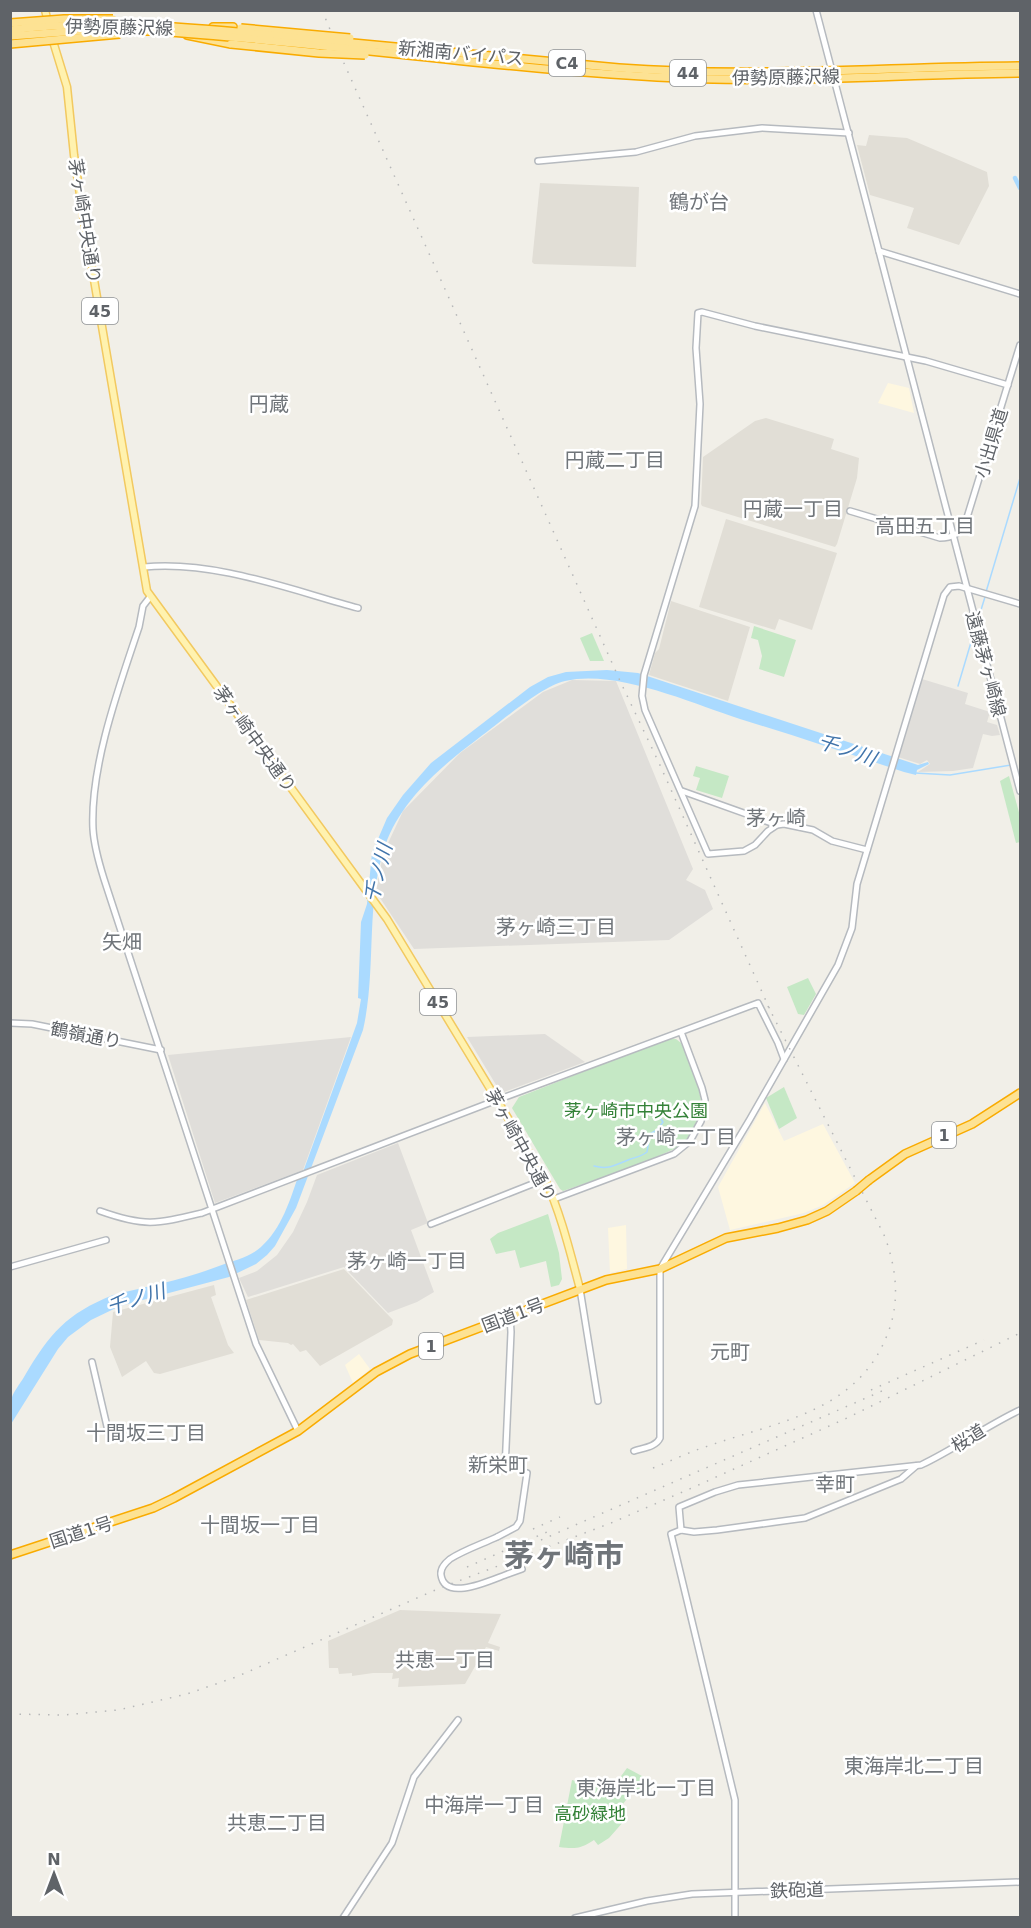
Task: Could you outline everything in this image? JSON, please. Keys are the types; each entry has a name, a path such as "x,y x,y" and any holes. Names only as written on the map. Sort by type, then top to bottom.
{"highway":[{"name":"C4","path":"10,23 64,19 111,19 169,23 207,29"},
{"name":"新湘南バイパス","path":"10,29 115,24 207,29 619,68 696,72 774,73 1018,68"},
{"path":"168,30 233,27 334,36 435,51"},
{"name":"新湘南バイパス","path":"10,36 95,30 168,30 407,55 696,79 784,79 1018,68"},
{"name":"C4","path":"10,44 168,30"},
{"path":"168,30 231,44 319,53 407,55"},
{"name":"国道1号","path":"10,1554 153,1508 298,1431 376,1372 410,1354 579,1289 606,1280 660,1269 726,1238 778,1228 807,1220 827,1211 905,1154 972,1124 1020,1093"}],"main road":[{"name":"45","path":"45,10 49,29"},
{"name":"伊勢原藤沢線","path":"10,29 120,28 299,41"},
{"name":"伊勢原藤沢線","path":"10,36 49,29"},
{"name":"茅ヶ崎中央通り","path":"49,29 67,87 82,211 146,585 150,597 378,906 412,959 545,1179 554,1199 579,1289"},
{"name":"伊勢原藤沢線","path":"374,48 657,72 832,74 1018,68"}],"street":[{"name":"遠藤茅ヶ崎線","path":"816,10 1020,791"},
{"path":"538,161 636,152 695,136 762,128 849,133"},
{"path":"879,251 1020,294"},
{"path":"777,825 755,845 744,851 708,854 647,717 643,703 644,675 695,506 700,404 696,348 698,314 702,312 755,326 906,356 1008,385"},
{"name":"小出県道","path":"953,536 965,524 1020,345"},
{"path":"850,511 940,538 953,536"},
{"path":"144,567 218,570 358,608"},
{"path":"634,1451 653,1445 660,1438 660,1269 750,1119 838,965 847,945 853,924 857,884 944,595 950,586 966,587 1020,604"},
{"path":"150,597 143,606 139,627 102,748 93,829 95,846 256,1344 298,1431"},
{"path":"681,791 777,825 791,825 813,830 831,841 867,850"},
{"path":"100,1211 136,1222 148,1223 170,1221 212,1209 497,1100 758,1004 784,1059"},
{"name":"鶴嶺通り","path":"10,1023 32,1024 160,1050"},
{"path":"554,1199 674,1154 690,1141 701,1121 705,1100 681,1032"},
{"path":"431,1224 545,1179"},
{"path":"10,1267 106,1240"},
{"name":"茅ヶ崎中央通り","path":"579,1289 598,1401"},
{"path":"504,1470 510,1316"},
{"path":"92,1362 109,1435"},
{"name":"桜道","path":"916,1466 947,1452 984,1428 1020,1410"},
{"path":"681,1530 679,1507 727,1488 787,1479 916,1466"},
{"path":"735,1917 735,1800 671,1534 681,1530 694,1532 717,1530 806,1518 901,1479 916,1466"},
{"path":"522,1569 454,1590 441,1576 442,1569 450,1559 516,1527 520,1521 527,1473"},
{"path":"343,1917 392,1843 414,1777 458,1720"},
{"name":"鉄砲道","path":"575,1917 674,1896 1020,1882"}],"shaded area":[{"path":"869,135 907,138 987,172 989,186 959,245 907,228 914,208 870,195 857,145 866,146"},
{"path":"540,183 639,187 636,267 534,264 532,262"},
{"path":"888,383 909,388 914,413 878,403"},
{"path":"766,418 834,439 831,449 859,458 857,478 835,547 702,506 703,457 755,421"},
{"path":"726,519 837,553 812,630 779,619 775,630 699,607"},
{"path":"671,601 750,627 728,701 649,675 655,653 659,649"},
{"path":"922,679 968,693 965,704 990,712 987,722 997,725 1000,735 983,734 973,768 918,772 930,764 927,760 920,764 898,757"},
{"path":"572,680 616,681 693,869 686,880 705,890 713,909 669,940 414,949 376,892 383,854 403,811 460,753 543,692"},
{"path":"545,1034 585,1062 501,1093 467,1037"},
{"path":"351,1037 303,1170 215,1203 168,1055"},
{"path":"765,1103 784,1141 823,1124 855,1183 823,1205 804,1213 730,1230 718,1187"},
{"path":"398,1143 428,1223 411,1230 434,1292 417,1302 388,1313 344,1267 248,1297 239,1278 257,1271 277,1255 293,1232 317,1175"},
{"path":"626,1225 627,1269 610,1273 608,1228"},
{"path":"344,1269 393,1320 392,1325 320,1366 306,1350 300,1352 293,1344 259,1340 246,1300"},
{"path":"214,1285 216,1295 211,1297 228,1345 234,1353 160,1374 154,1373 146,1361 122,1377 110,1347 113,1312"},
{"path":"359,1354 370,1369 353,1383 345,1365"},
{"path":"400,1610 501,1614 488,1643 500,1647 499,1651 486,1647 465,1684 398,1687 399,1678 392,1679 393,1673 352,1676 352,1673 339,1674 338,1668 329,1668 328,1641"}],"green space":[{"path":"754,626 796,640 784,677 759,669 762,656 758,640 751,638"},
{"path":"592,633 604,661 590,661 580,638"},
{"path":"696,766 729,776 722,798 696,790 700,778 693,776"},
{"path":"1009,776 1020,816 1020,842 1016,843 1000,781"},
{"path":"808,978 816,994 804,1015 798,1014 787,987"},
{"name":"茅ヶ崎市中央公園","path":"669,1038 681,1043 697,1080 702,1111 693,1135 681,1146 638,1165 563,1191 560,1189 512,1108 519,1097"},
{"path":"784,1087 797,1118 779,1129 766,1098"},
{"path":"548,1214 559,1253 562,1279 559,1285 551,1287 546,1261 520,1268 515,1250 496,1254 490,1239 498,1233"},
{"name":"高砂緑地","path":"627,1768 655,1783 644,1797 633,1791 616,1813 624,1821 609,1838 598,1845 594,1840 577,1848 559,1847 572,1780 611,1790"}],"water":[{"path":"607,670 638,673 918,765 928,762 929,764 917,770 916,775 904,772 677,697 607,680 585,679 555,684 519,707 435,774 400,815 392,830 385,846 375,891 370,984 363,1030 296,1208 275,1246 256,1264 229,1277 120,1306 91,1320 68,1337 58,1349 11,1424 10,1404 14,1392 42,1348 71,1318 113,1295 180,1279 251,1254 261,1247 275,1231 299,1174 303,1172 357,1023 361,999 358,998 361,922 367,904 372,853 387,818 403,795 431,763 530,687 548,677 566,672"}],"waterway":[{"path":"1015,178 1020,188"},
{"path":"986,592 1020,478"},
{"path":"980,613 985,597"},
{"path":"958,686 972,639"},
{"name":"千ノ川","path":"915,773 950,775 1011,765"},
{"path":"594,1166 612,1166 647,1152 650,1134 657,1130 663,1122 658,1115 655,1115"}],"railway":[{"path":"322,10 621,683 771,1012"},
{"path":"653,1468 701,1448 789,1420 838,1396 858,1379 876,1358 889,1330 895,1307 894,1272 885,1237 768,1006"},
{"path":"10,1714 63,1715 118,1710 187,1694 236,1677 440,1588 611,1523 694,1487 847,1418 1020,1333"},
{"path":"871,1390 984,1340"},
{"path":"541,1540 882,1391"},
{"path":"533,1529 560,1517"},
{"path":"467,1567 547,1532"}],"district":[{"name":"鶴が台","path":"699,202"},
{"name":"円蔵","path":"269,404"},
{"name":"円蔵二丁目","path":"615,460"},
{"name":"円蔵一丁目","path":"793,509"},
{"name":"高田五丁目","path":"925,526"},
{"name":"茅ヶ崎","path":"776,818"},
{"name":"茅ヶ崎三丁目","path":"556,927"},
{"name":"矢畑","path":"122,942"},
{"name":"茅ヶ崎二丁目","path":"676,1137"},
{"name":"茅ヶ崎一丁目","path":"407,1261"},
{"name":"元町","path":"730,1352"},
{"name":"十間坂三丁目","path":"146,1433"},
{"name":"新栄町","path":"498,1465"},
{"name":"幸町","path":"835,1484"},
{"name":"十間坂一丁目","path":"260,1525"},
{"name":"茅ヶ崎市","path":"564,1555"},
{"name":"共恵一丁目","path":"445,1660"},
{"name":"東海岸北二丁目","path":"914,1766"},
{"name":"東海岸北一丁目","path":"646,1788"},
{"name":"中海岸一丁目","path":"484,1805"},
{"name":"共恵二丁目","path":"277,1823"}]}
